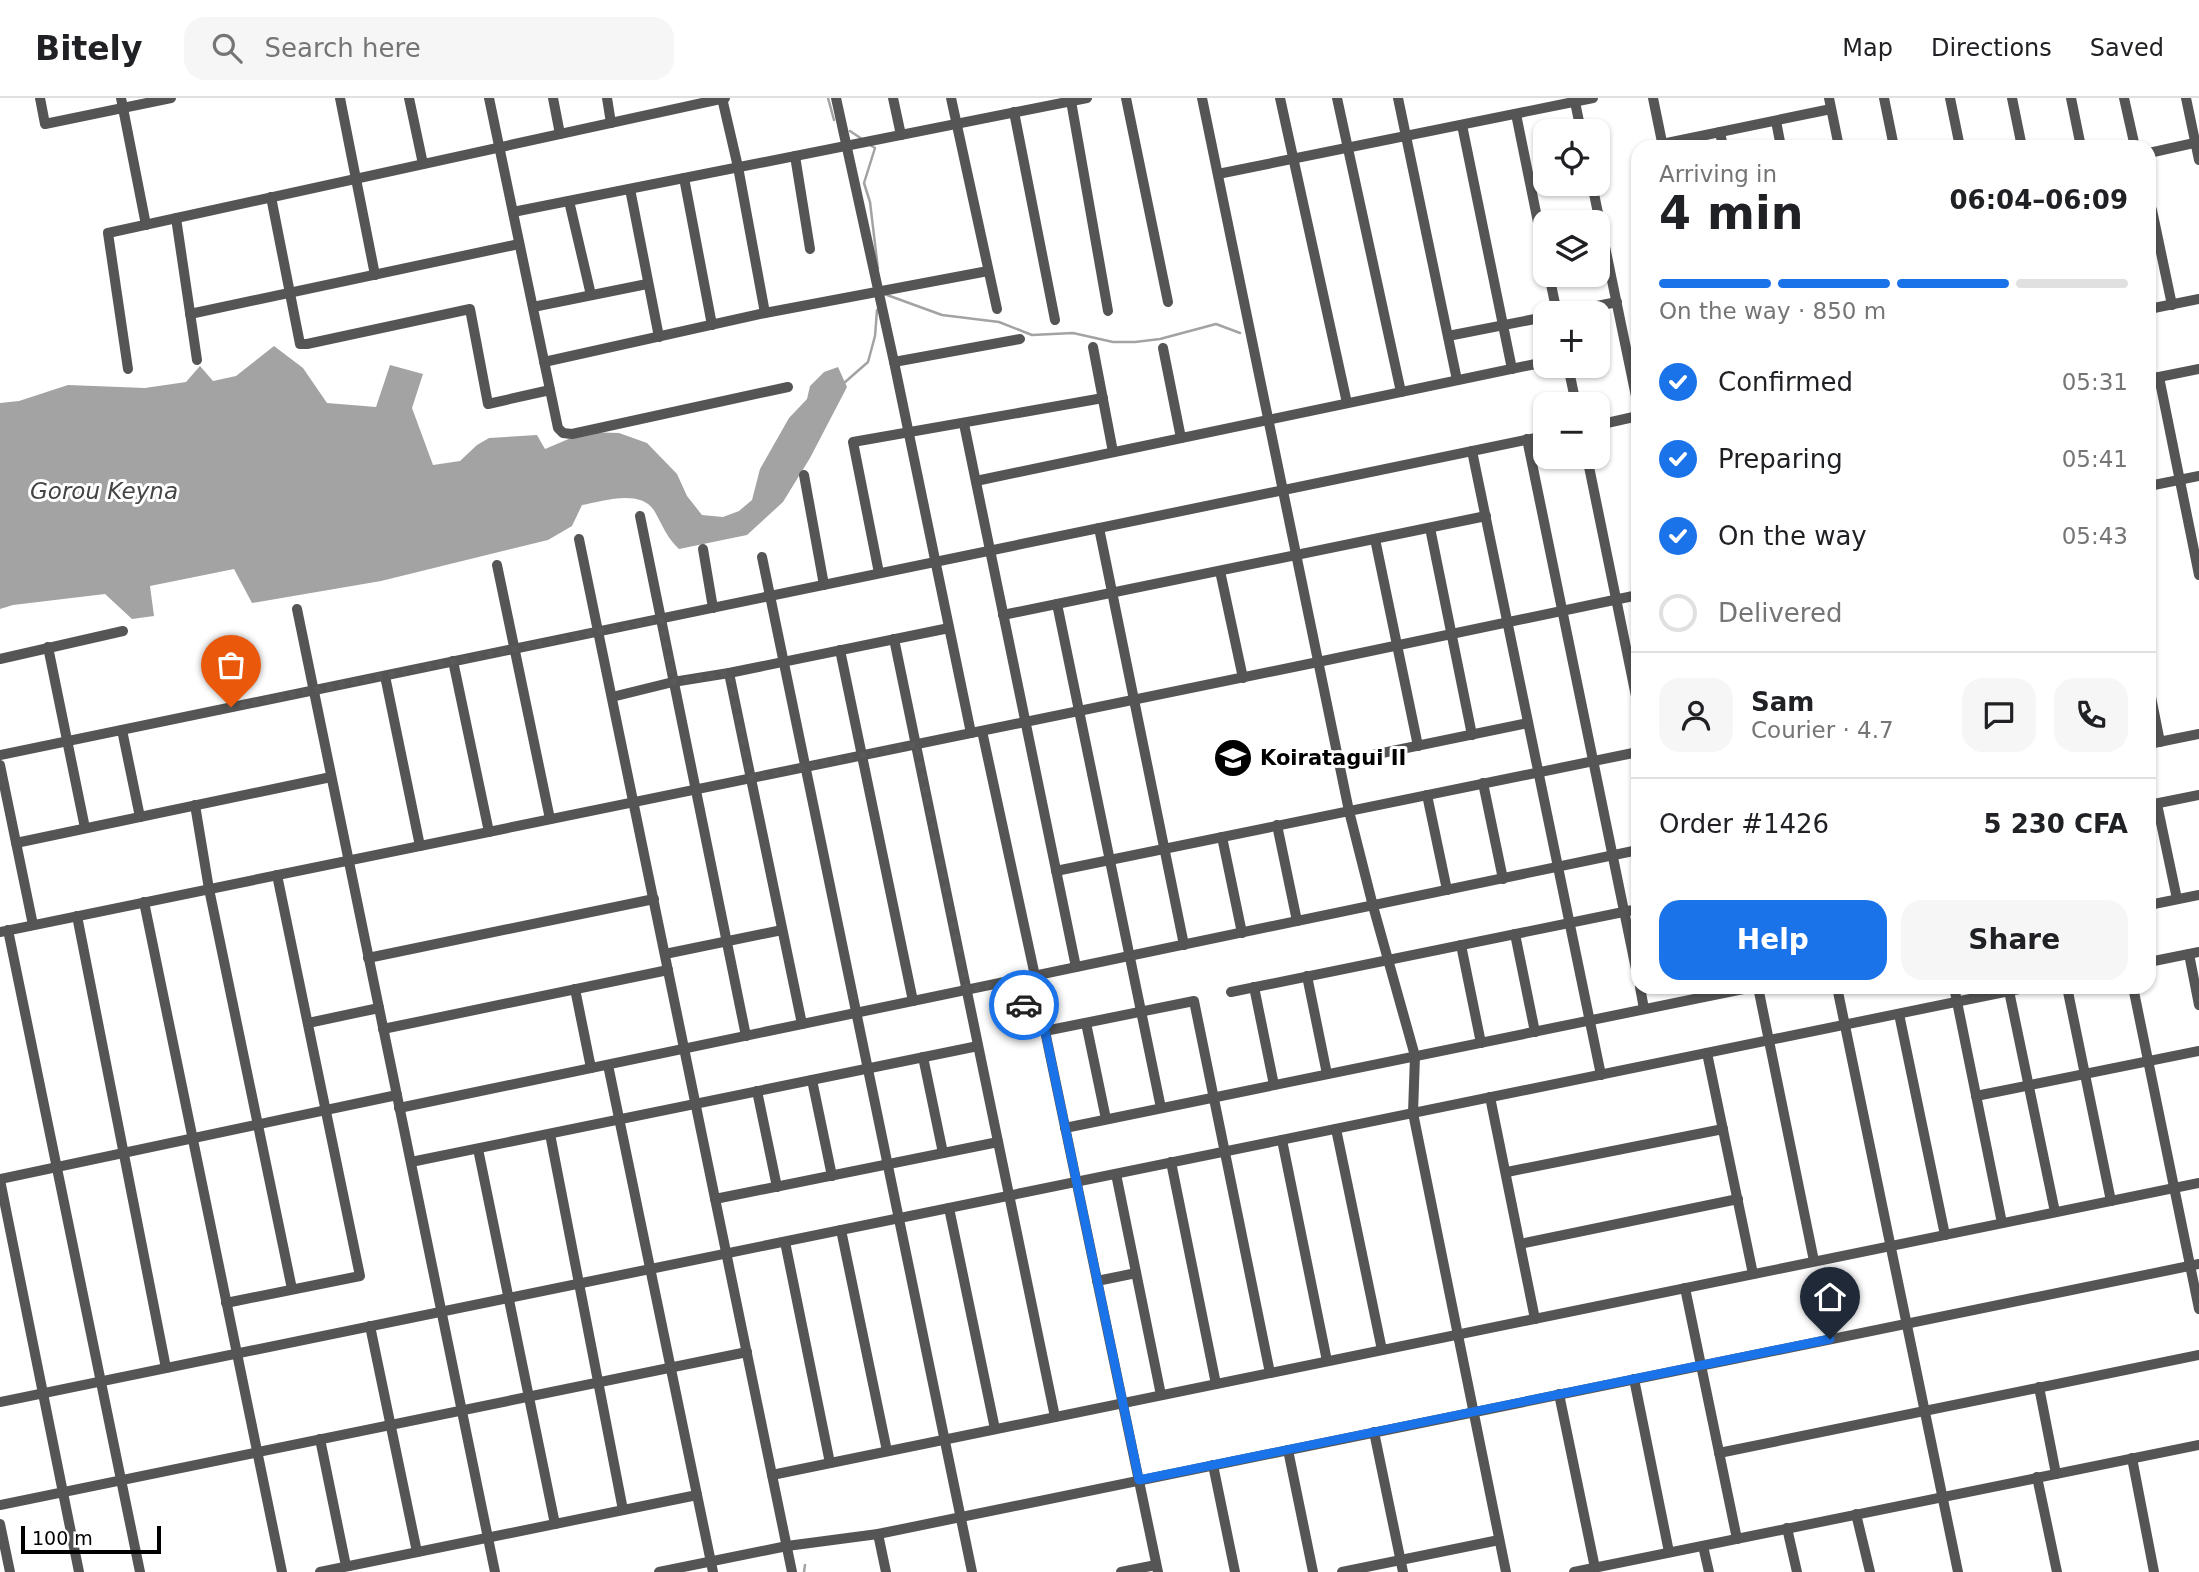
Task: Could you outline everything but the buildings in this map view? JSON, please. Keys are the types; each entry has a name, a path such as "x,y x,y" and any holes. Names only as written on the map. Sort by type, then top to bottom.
{"street":[{"path":"40,98 45,124 122,103 171,98"},
{"path":"340,98 375,275"},
{"path":"409,98 423,164"},
{"path":"489,98 558,428 563,433 572,434 788,387"},
{"path":"553,98 560,134"},
{"path":"607,98 611,123"},
{"path":"665,98 668,111"},
{"path":"128,369 108,233 723,98 765,313"},
{"path":"836,98 935,562 1035,976"},
{"path":"893,98 901,135"},
{"path":"951,98 997,309"},
{"path":"513,212 1087,98"},
{"path":"1126,98 1168,302"},
{"path":"1202,98 1349,811 1415,1056 1413,1113 1506,1572"},
{"path":"1280,98 1347,403"},
{"path":"1336,98 1401,393"},
{"path":"1398,98 1457,380"},
{"path":"1218,174 1593,98"},
{"path":"1653,98 1662,140"},
{"path":"1884,98 1893,140"},
{"path":"1950,98 1959,140"},
{"path":"2012,98 2021,140"},
{"path":"2071,98 2080,140"},
{"path":"2124,98 2134,140"},
{"path":"2186,98 2199,160"},
{"path":"1072,101 1108,312"},
{"path":"1575,102 1579,119"},
{"path":"122,103 146,225"},
{"path":"1685,140 1776,121 1830,104 1838,140"},
{"path":"1014,113 1055,320"},
{"path":"1516,114 1535,210"},
{"path":"1776,121 1780,140"},
{"path":"1462,125 1512,369"},
{"path":"1720,132 1722,140"},
{"path":"2156,152 2197,143"},
{"path":"795,156 810,249"},
{"path":"684,178 712,325"},
{"path":"630,189 659,337"},
{"path":"1595,196 1631,371"},
{"path":"271,197 299,340 303,345 470,309 488,404 550,390"},
{"path":"569,201 591,295"},
{"path":"176,218 197,360"},
{"path":"2156,229 2172,305"},
{"path":"190,314 519,244"},
{"path":"544,362 765,313 989,271"},
{"path":"533,307 647,284"},
{"path":"2156,308 2199,299"},
{"path":"1610,303 1617,302"},
{"path":"1448,336 1533,319"},
{"path":"894,362 1020,339"},
{"path":"1093,347 1113,452"},
{"path":"1163,348 1181,438"},
{"path":"976,481 1533,365"},
{"path":"2156,378 2199,369"},
{"path":"2156,386 2199,575"},
{"path":"879,573 853,442 1103,398"},
{"path":"1610,422 1631,418"},
{"path":"964,424 1076,967"},
{"path":"0,755 1533,438"},
{"path":"1527,439 1631,945"},
{"path":"1472,451 1601,1075"},
{"path":"1589,469 1631,672"},
{"path":"804,475 824,585"},
{"path":"2156,485 2199,476"},
{"path":"640,516 746,1036"},
{"path":"1003,615 1486,516"},
{"path":"1099,528 1185,945"},
{"path":"1430,528 1472,734"},
{"path":"579,539 792,1572"},
{"path":"1375,539 1418,746"},
{"path":"703,549 713,608"},
{"path":"762,557 972,1572"},
{"path":"497,565 550,820"},
{"path":"1220,571 1243,678"},
{"path":"140,1572 57,1167 4,931 1243,678 1631,596"},
{"path":"1057,604 1161,1108"},
{"path":"296,609 495,1572"},
{"path":"612,697 673,682 950,628"},
{"path":"0,659 123,631"},
{"path":"894,639 1055,1417"},
{"path":"48,647 85,828"},
{"path":"840,650 912,1001"},
{"path":"453,661 489,832"},
{"path":"729,673 802,1024"},
{"path":"384,676 420,846"},
{"path":"1339,762 1528,723"},
{"path":"122,730 140,817"},
{"path":"2156,743 2199,734"},
{"path":"1056,871 1631,753"},
{"path":"0,765 33,925"},
{"path":"16,843 331,777"},
{"path":"1483,783 1503,878"},
{"path":"1427,794 1447,890"},
{"path":"2156,803 2199,795"},
{"path":"195,805 209,889 292,1289"},
{"path":"2156,816 2177,899"},
{"path":"1277,825 1297,921"},
{"path":"1222,836 1242,933"},
{"path":"400,1108 1631,852"},
{"path":"226,1303 360,1276 277,875"},
{"path":"2156,904 2199,895"},
{"path":"368,958 654,899"},
{"path":"144,902 282,1572"},
{"path":"1231,992 1631,910"},
{"path":"77,916 166,1368"},
{"path":"665,954 782,930"},
{"path":"1515,934 1535,1032"},
{"path":"1461,945 1481,1043"},
{"path":"2156,961 2194,953 2199,1005"},
{"path":"383,1028 668,970"},
{"path":"1307,976 1327,1074"},
{"path":"1019,979 1027,1014 1045,1031 1157,1568 1121,1572"},
{"path":"1254,987 1274,1085"},
{"path":"575,989 591,1068"},
{"path":"1641,994 1644,1009"},
{"path":"1065,1128 1644,1009 1693,994"},
{"path":"1758,994 1814,1261"},
{"path":"1838,994 1958,1572"},
{"path":"1955,994 2002,1223"},
{"path":"0,1402 1995,994"},
{"path":"2010,994 2055,1212"},
{"path":"2068,994 2111,1201"},
{"path":"2134,994 2174,1188 2195,1265 2199,1309"},
{"path":"1045,1031 1194,1001 1270,1373"},
{"path":"308,1023 379,1008"},
{"path":"1899,1014 1945,1235"},
{"path":"1086,1023 1106,1119"},
{"path":"411,1162 978,1046"},
{"path":"1976,1096 2199,1051"},
{"path":"1707,1053 1753,1274"},
{"path":"923,1058 943,1153"},
{"path":"608,1065 712,1567"},
{"path":"812,1080 832,1176"},
{"path":"757,1091 777,1187"},
{"path":"79,1572 0,1179 397,1095"},
{"path":"1490,1097 1535,1318"},
{"path":"1336,1129 1382,1350"},
{"path":"1507,1172 1723,1129"},
{"path":"550,1134 623,1510"},
{"path":"1282,1140 1327,1361"},
{"path":"715,1199 998,1142"},
{"path":"478,1149 555,1524"},
{"path":"1171,1163 1216,1384"},
{"path":"1116,1174 1161,1395"},
{"path":"772,1475 2199,1183"},
{"path":"1520,1244 1738,1199"},
{"path":"949,1208 995,1429"},
{"path":"841,1230 887,1451"},
{"path":"785,1241 830,1463"},
{"path":"659,1572 712,1567 787,1546 878,1534 2195,1265"},
{"path":"1097,1281 1136,1273"},
{"path":"1685,1288 1737,1539"},
{"path":"370,1326 417,1552"},
{"path":"0,1505 747,1352"},
{"path":"1719,1453 2199,1355"},
{"path":"1634,1379 1669,1552"},
{"path":"2039,1387 2056,1474"},
{"path":"1559,1394 1595,1568"},
{"path":"1374,1432 1403,1572"},
{"path":"320,1440 346,1566"},
{"path":"1574,1572 2199,1445"},
{"path":"1288,1450 1313,1572"},
{"path":"2132,1458 2154,1572"},
{"path":"1213,1465 1234,1572"},
{"path":"2037,1478 2057,1572"},
{"path":"320,1572 697,1495"},
{"path":"1856,1514 1870,1572"},
{"path":"0,1524 10,1572"},
{"path":"1787,1528 1797,1572"},
{"path":"878,1534 886,1572"},
{"path":"1342,1572 1499,1540"},
{"path":"1703,1546 1709,1572"}],"water":[{"name":"Gorou Keyna","path":"274,346 303,368 327,403 376,407 390,365 423,374 412,408 433,465 460,461 489,438 537,435 545,449 585,432 619,433 647,443 677,474 687,496 702,515 723,517 739,511 752,500 760,469 789,418 807,399 810,386 824,372 838,367 847,387 810,458 783,502 747,535 679,549 649,505 632,498 611,499 582,505 572,526 548,540 381,581 252,603 234,569 150,586 154,616 132,619 105,594 13,605 0,609 0,403 19,401 68,385 145,388 186,382 200,366 213,381 236,376"}],"waterway":[{"path":"828,98 834,120"},
{"path":"850,131 862,139"},
{"path":"870,145 875,148 864,183 870,202 878,269"},
{"path":"887,295 942,315 999,322 1032,335 1073,333 1113,342 1135,342 1160,339 1216,324 1240,333"},
{"path":"844,383 868,362 875,336 877,310"},
{"path":"804,1572 805,1565"}],"way so far":[{"path":"231,707 661,619 673,682 729,673 751,778 916,744 967,990 1019,979 1024,1005"}],"place":[{"name":"Koiratagui II","path":"1233,758"}],"route":[{"path":"1024,1005 1031,1019 1045,1031 1139,1480 1830,1339"}]}
